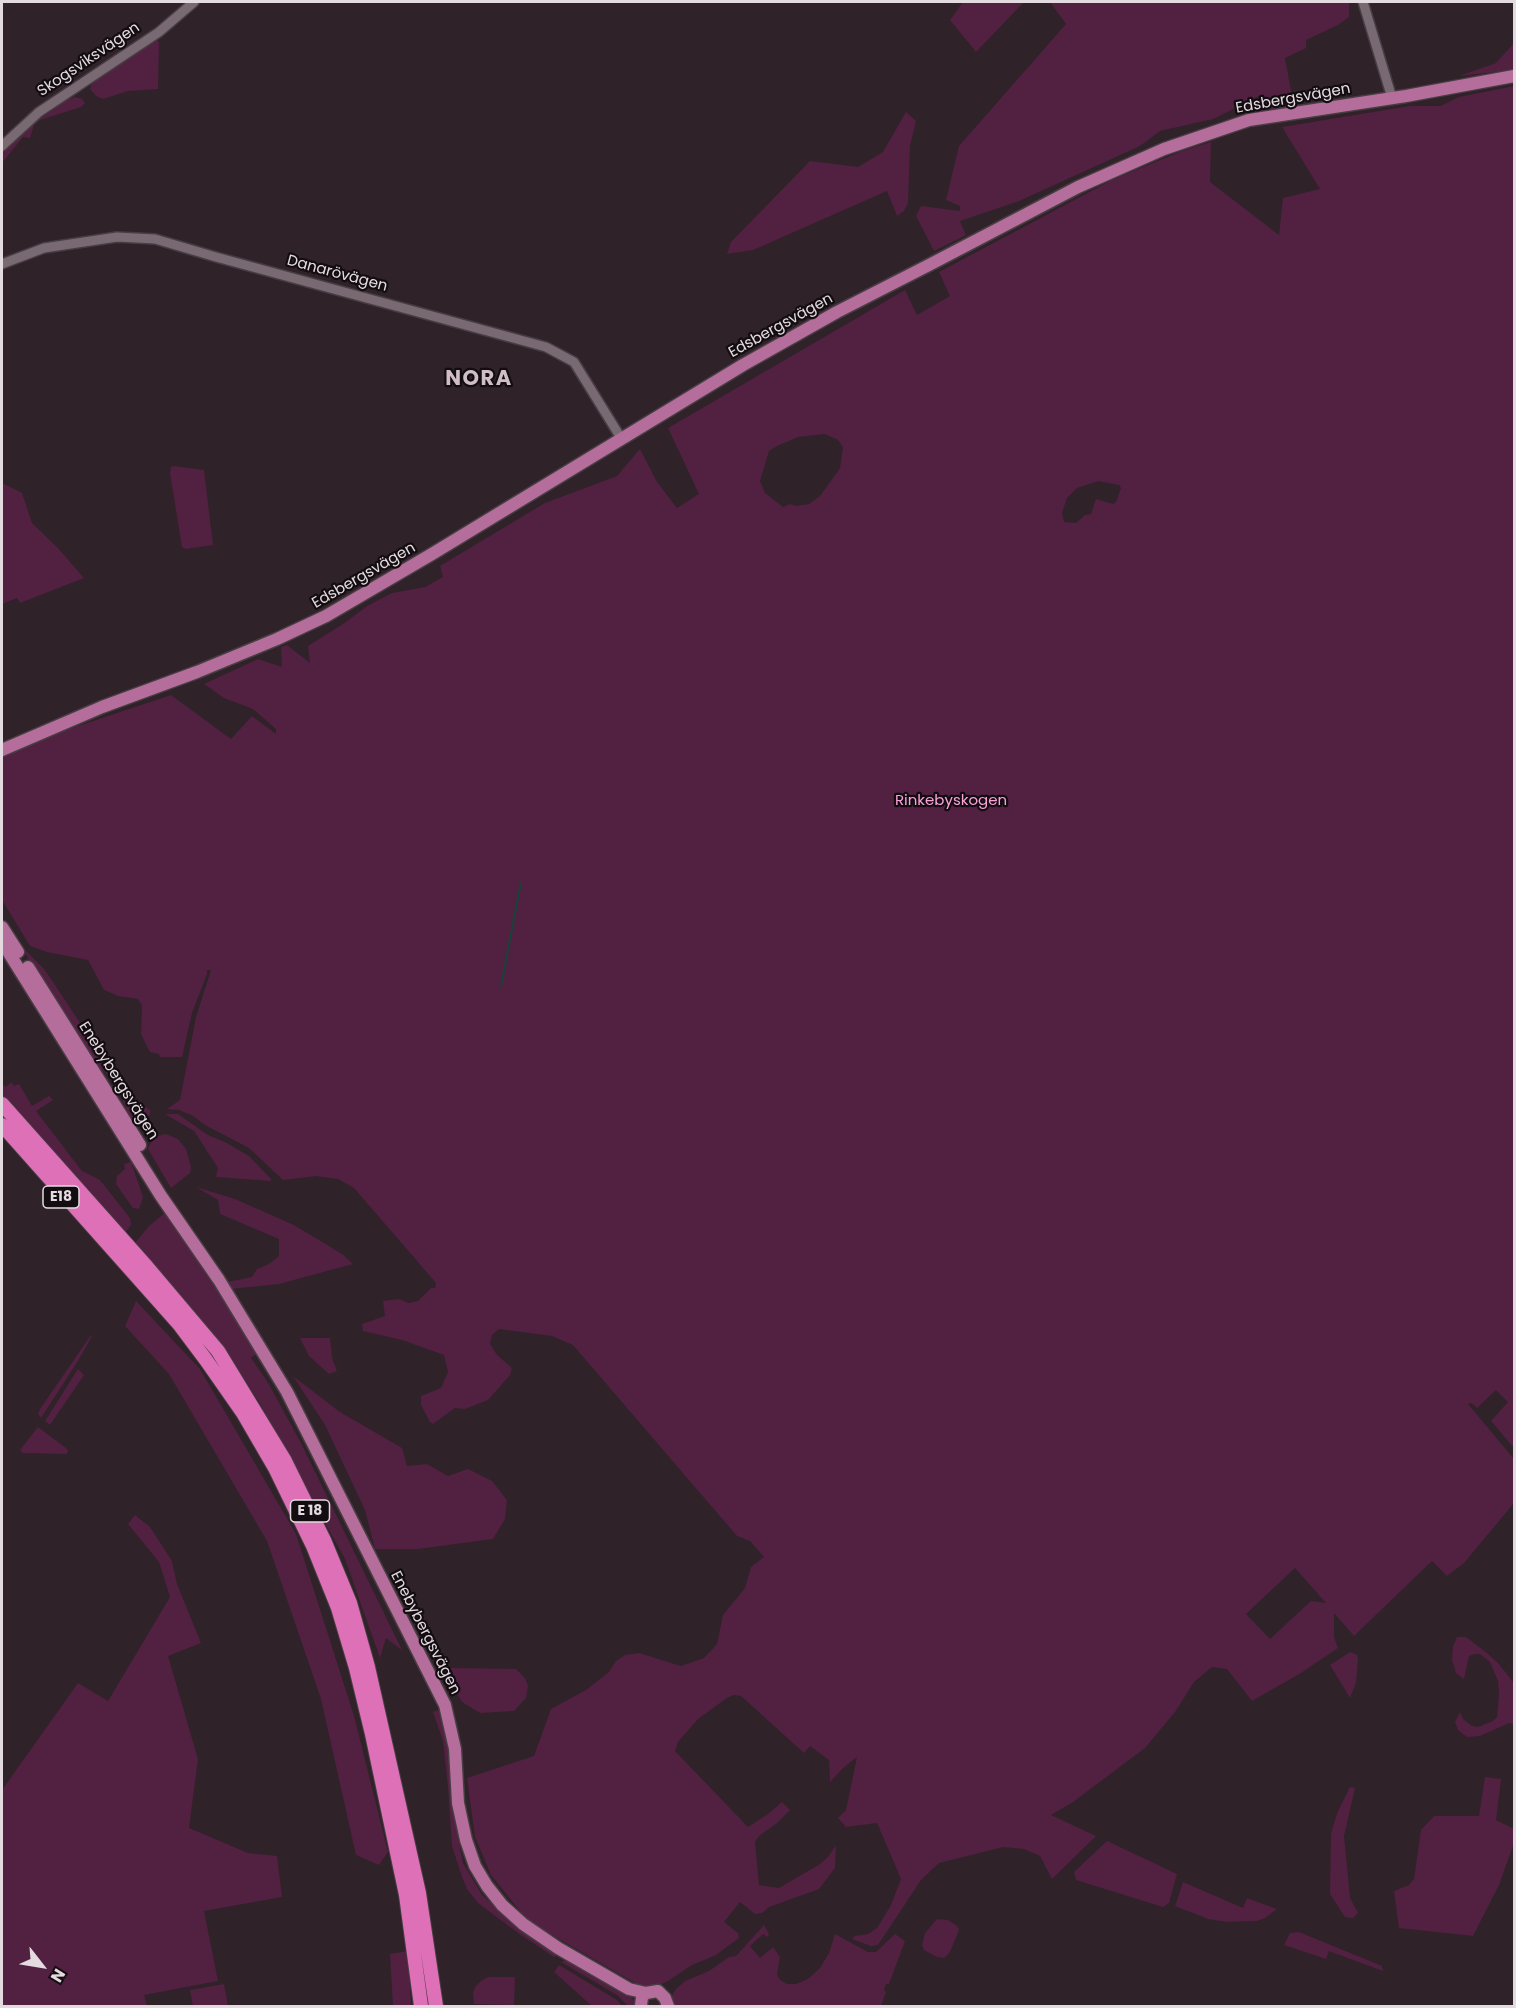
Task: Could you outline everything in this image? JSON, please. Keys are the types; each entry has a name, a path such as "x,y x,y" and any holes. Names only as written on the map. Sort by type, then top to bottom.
{"highway":[{"name":"E 18","path":"2,1104 218,1350 285,1461 324,1540 350,1603 369,1667 419,1893 436,2007"},
{"name":"E 18","path":"2,1125 179,1324 243,1413 274,1468 317,1556 338,1608 357,1668 406,1895 421,2007"},
{"name":"E18","path":"2,1134 120,1260"}],"main road":[{"name":"Edsbergsvägen","path":"2,750 102,707 277,639 326,615 432,554 743,365 837,312 929,266 1078,186 1164,149 1248,120 1515,76"},
{"name":"Edsbergsvägen","path":"2,742 77,713 102,707"},
{"name":"Enebybergsvägen","path":"2,927 24,968 70,1042 135,1145 157,1173 164,1194 287,1392 441,1696 451,1726 455,1749 458,1803 466,1840 475,1866 487,1886 502,1905 558,1948 629,1989 642,2000 654,1991 662,1994 668,2006"},
{"name":"Enebybergsvägen","path":"2,942 24,968"}],"street":[{"name":"Skogsviksvägen","path":"2,146 39,112 159,32 194,2"},
{"path":"1363,2 1392,98"},
{"name":"Danarövägen","path":"2,264 44,248 117,237 155,239 546,346 574,362 621,438"}],"green space":[{"path":"963,2 1024,2 976,52 950,20"},
{"path":"1050,2 1349,2 1349,17 1338,25 1306,40 1306,48 1285,58 1294,107 1260,113 1259,96 1213,119 1160,131 1140,146 1019,201 960,221 966,235 934,251 916,216 921,206 960,211 960,206 946,200 959,146 1066,24"},
{"path":"154,39 159,42 158,89 128,91 103,99 96,96 90,89 92,83"},
{"path":"1514,43 1514,70 1459,76 1496,63"},
{"name":"Rinkebyskogen","path":"1514,86 1514,1448 1491,1421 1508,1402 1496,1390 1477,1408 1471,1403 1468,1404 1514,1459 1514,1503 1464,1563 1447,1576 1432,1561 1354,1636 1334,1613 1334,1637 1338,1648 1301,1673 1252,1701 1227,1669 1212,1667 1194,1682 1175,1712 1145,1748 1073,1802 1051,1815 1096,1836 1052,1879 1040,1856 1024,1849 1003,1847 939,1863 921,1880 878,1945 871,1946 852,1939 855,1936 868,1934 877,1928 891,1905 901,1879 877,1823 846,1827 838,1818 846,1810 857,1757 830,1782 829,1760 810,1746 804,1753 741,1696 734,1695 727,1698 698,1719 678,1742 675,1751 748,1827 782,1802 790,1810 755,1842 759,1885 779,1888 820,1864 836,1845 835,1868 819,1889 769,1907 762,1913 755,1914 740,1902 724,1922 738,1933 739,1938 716,1955 692,1965 651,1989 637,1984 528,1921 491,1875 475,1837 467,1778 534,1756 551,1709 586,1690 609,1672 616,1661 625,1655 639,1653 681,1666 704,1658 717,1644 723,1615 745,1588 751,1567 764,1557 750,1541 737,1536 573,1345 552,1336 499,1329 492,1335 490,1344 497,1355 512,1368 510,1375 488,1400 465,1409 455,1408 433,1424 430,1422 421,1405 421,1396 441,1388 448,1372 444,1355 402,1340 363,1331 362,1324 385,1316 383,1301 399,1299 409,1303 418,1301 431,1288 435,1288 436,1283 354,1188 338,1179 316,1176 283,1180 249,1148 205,1125 193,1116 179,1110 167,1109 180,1100 196,1017 211,970 207,970 192,1013 182,1057 160,1057 159,1054 150,1052 141,1034 142,1006 138,999 118,996 104,990 88,960 47,952 30,946 2,900 2,758 9,753 69,729 171,695 231,739 252,716 276,734 276,729 253,709 224,698 204,684 258,659 282,667 281,647 287,645 310,663 308,646 367,606 392,593 425,587 443,577 440,566 545,503 617,476 640,449 657,482 677,508 699,494 668,428 905,290 917,315 950,296 939,272 1112,180 1182,151 1211,142 1210,182 1279,235 1283,198 1320,189 1282,127 1410,106 1441,106 1459,97","holes":["825,434 838,440 843,447 840,468 820,496 809,504 796,506 790,504 783,507 765,493 760,481 769,451 798,437","1098,481 1119,485 1121,488 1113,504 1096,499 1091,514 1085,515 1076,523 1064,522 1062,513 1067,498 1077,488","1295,1568 1326,1603 1311,1601 1270,1639 1246,1614"]},
{"path":"75,97 82,99 85,103 81,107 40,120 34,125 30,138 23,137 2,163 2,154 26,129 67,100"},
{"path":"906,112 916,121 910,146 908,203 904,211 897,216 887,191 753,250 727,254 731,242 810,161 858,167 883,152"},
{"path":"171,467 204,470 213,545 186,549 182,547 170,473"},
{"path":"2,483 22,493 32,523 84,578 20,603 17,598 2,604"},
{"path":"22,947 44,969 55,985 123,1088 119,1091 109,1076 96,1065"},
{"path":"12,1082 13,1086 19,1084 32,1106 49,1096 53,1100 36,1111 82,1171 100,1180 130,1218 131,1225 125,1233 2,1095 2,1083 5,1087"},
{"path":"125,1091 151,1111 149,1116 136,1124 133,1123 120,1095"},
{"path":"165,1114 178,1114 208,1135 249,1156 271,1181 216,1177 218,1168 194,1131"},
{"path":"166,1134 178,1139 186,1149 191,1167 190,1173 171,1188 148,1149 153,1137"},
{"path":"131,1162 143,1197 139,1209 133,1208 116,1184 117,1176 125,1169 124,1164"},
{"path":"196,1187 235,1199 294,1225 342,1254 353,1264 279,1284 230,1289 227,1282 252,1277 257,1269 269,1264 279,1256 279,1239 220,1214 218,1200"},
{"path":"167,1211 259,1352 251,1358 267,1381 301,1443 402,1650 386,1638 380,1658 345,1559 259,1402 229,1355 134,1244 149,1226"},
{"path":"136,1301 200,1369 296,1534 354,1716 388,1852 379,1865 356,1855 321,1699 267,1541 169,1374 125,1326"},
{"path":"91,1335 78,1361 41,1418 38,1414 40,1409"},
{"path":"300,1338 330,1338 332,1358 337,1371 329,1374 309,1356"},
{"path":"78,1369 84,1375 50,1425 45,1421"},
{"path":"293,1376 340,1412 402,1448 407,1466 427,1464 448,1476 468,1469 492,1481 507,1500 505,1519 493,1539 418,1549 375,1549 365,1510 325,1425"},
{"path":"38,1427 66,1448 67,1454 23,1453 20,1450"},
{"path":"135,1515 150,1527 172,1561 177,1584 201,1643 168,1656 198,1759 189,1828 248,1853 277,1856 282,1897 204,1911 218,1981 144,1995 147,2006 2,2006 2,1790 78,1683 108,1701 170,1597 159,1562 128,1524"},
{"path":"1457,1637 1466,1637 1488,1654 1514,1683 1514,1724 1509,1723 1480,1736 1467,1737 1458,1730 1455,1722 1460,1712 1463,1719 1472,1726 1478,1727 1493,1721 1497,1717 1499,1694 1498,1681 1490,1662 1480,1654 1469,1656 1464,1679 1456,1673 1452,1660 1453,1646"},
{"path":"1350,1652 1357,1655 1358,1659 1356,1683 1350,1698 1330,1665"},
{"path":"451,1668 516,1669 525,1678 528,1686 526,1698 514,1711 480,1713 462,1702 453,1686"},
{"path":"438,1710 450,1751 463,1863 482,1895 511,1920 554,1951 556,1956 554,1957 478,1903 467,1889 452,1846 443,1741 433,1712"},
{"path":"1485,1777 1501,1779 1496,1820 1514,1829 1514,1843 1499,1885 1473,1936 1399,1928 1394,1891 1409,1885 1414,1879 1421,1830 1434,1816 1479,1816"},
{"path":"1350,1787 1355,1788 1344,1836 1350,1898 1358,1913 1353,1918 1345,1917 1330,1894 1331,1833 1338,1811"},
{"path":"1107,1841 1177,1874 1169,1903 1163,1907 1076,1880 1074,1872"},
{"path":"1183,1882 1243,1908 1247,1898 1277,1909 1257,1921 1227,1922 1208,1919 1175,1906"},
{"path":"937,1919 948,1920 959,1930 950,1952 944,1958 924,1950 922,1945 925,1933"},
{"path":"764,1925 768,1936 763,1934 750,1946 760,1958 773,1947 780,1957 777,1974 779,1979 787,1984 796,1984 808,1979 820,1968 829,1953 835,1934 868,1952 876,1952 895,1934 905,1941 889,1984 886,1984 881,2006 673,2006 671,1997 676,1989 685,1981 709,1971 729,1957 736,1956"},
{"path":"1299,1932 1382,1966 1383,1971 1329,1951 1326,1959 1284,1945 1290,1933"},
{"path":"408,1951 411,2006 393,2006 390,1954"},
{"path":"566,1960 627,1992 636,2006 628,2006 617,1995 561,1962"},
{"path":"559,1965 617,2000 622,2006 592,2006 554,1972"},
{"path":"488,1977 515,1977 514,2005 474,2004 475,1987"},
{"path":"224,1984 228,2006 193,2006 190,1990"}],"waterway":[{"path":"501,986 521,882"}],"district":[{"name":"NORA","path":"479,380"}]}
